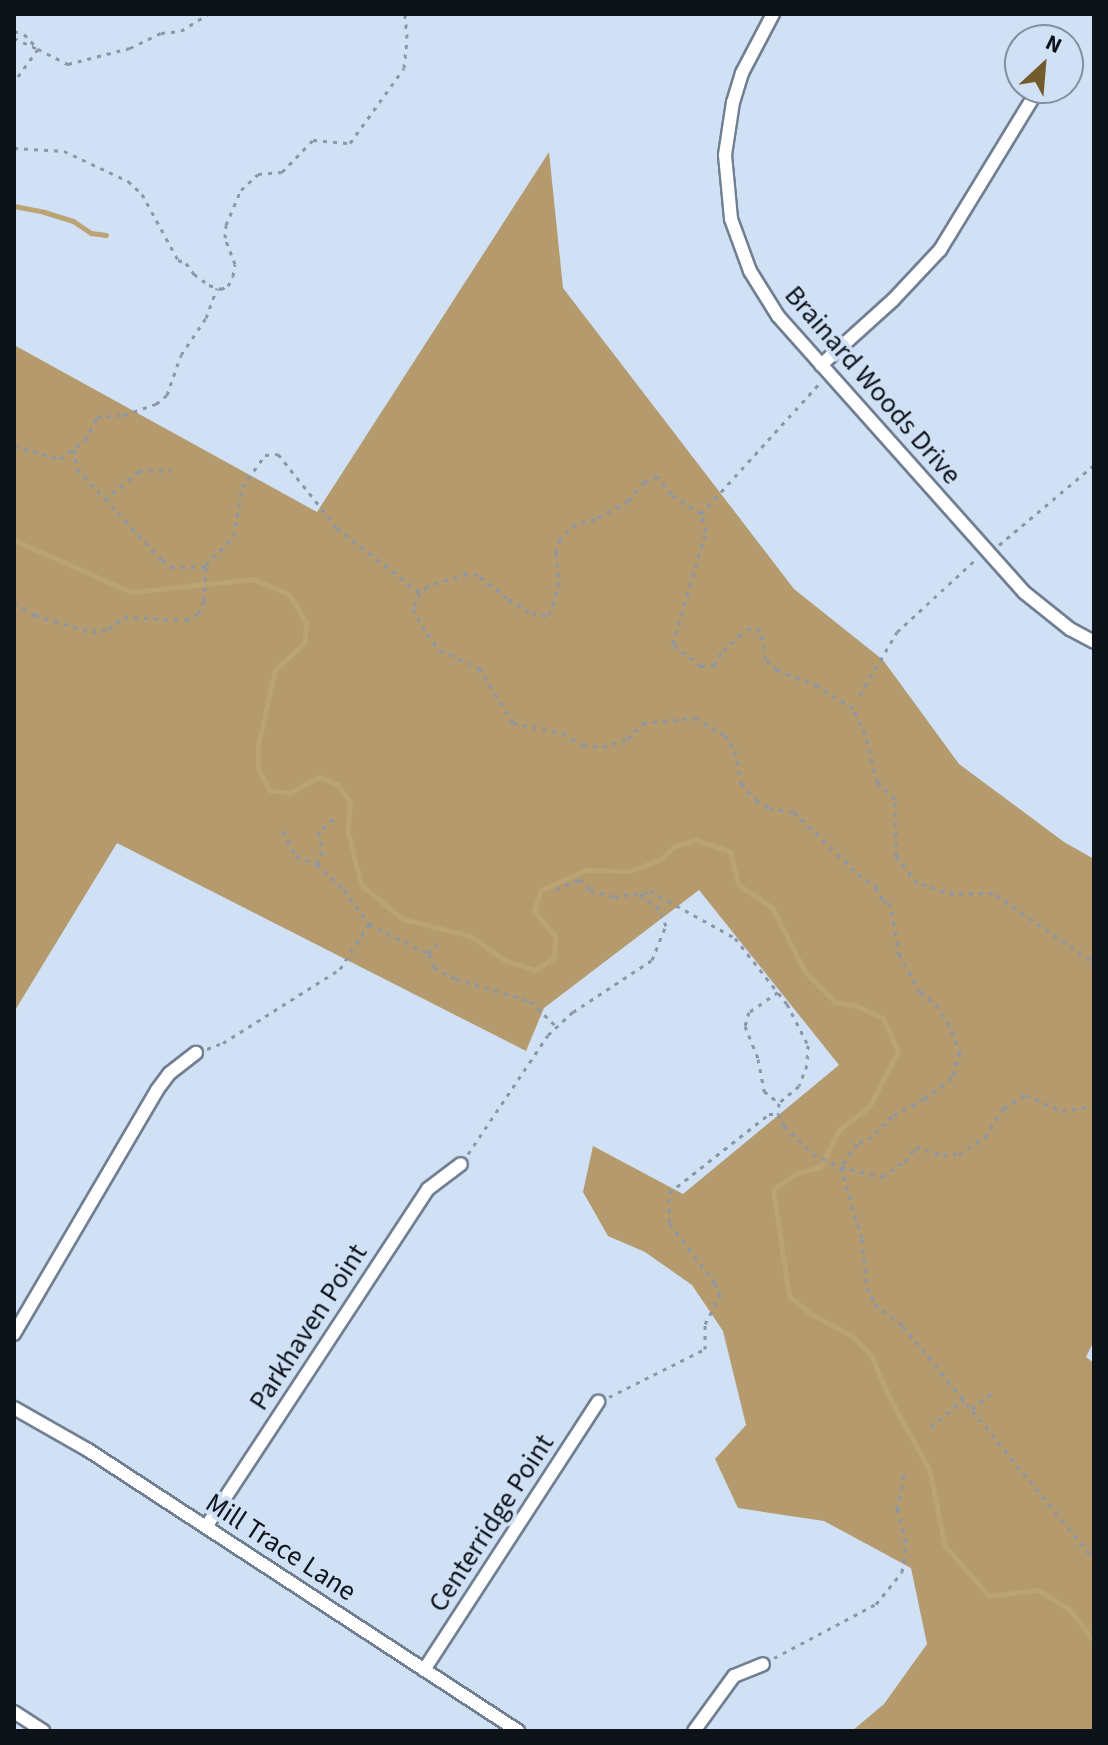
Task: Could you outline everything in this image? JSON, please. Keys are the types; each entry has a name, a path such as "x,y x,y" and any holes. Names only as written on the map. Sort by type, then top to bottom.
{"street":[{"name":"Brainard Woods Drive","path":"773,14 746,63 733,102 725,155 731,219 750,271 778,316 986,549 1037,604 1094,642"},
{"path":"825,369 940,250 1029,104"},
{"path":"14,1334 157,1090 170,1073 196,1053"},
{"name":"Parkhaven Point","path":"206,1527 428,1189 461,1164"},
{"name":"Centerridge Point","path":"424,1670 598,1402"},
{"name":"Mill Trace Lane","path":"14,1408 88,1450 518,1731"},
{"path":"694,1731 734,1676 763,1664"},
{"path":"14,1712 43,1731"}],"path":[{"path":"14,38 68,64 130,48 161,33 181,31 208,14"},
{"path":"14,148 64,151 128,181 142,194 178,260 217,288 228,286 235,264 225,238 226,225 241,190 258,174 282,172 298,159 313,140 350,143 404,68 407,38 405,14"},
{"path":"14,31 24,34 38,49"},
{"path":"14,82 38,49"},
{"path":"14,446 60,459 85,440 97,417 146,409 167,395 181,355 206,318 217,288"},
{"path":"701,514 825,369"},
{"path":"74,449 77,469 171,567 206,567"},
{"path":"14,603 35,615 92,632 109,629 124,617 186,620 198,614 204,601 206,567 234,536 242,487 265,455 278,454 337,528 420,593"},
{"path":"860,695 897,632 986,549 1006,542 1094,465"},
{"path":"105,500 139,471 171,470"},
{"path":"841,1167 857,1144 872,1137 892,1116 924,1099 952,1078 960,1052 948,1022 936,1005 920,992 899,954 890,902 883,901 876,887 794,812 769,808 756,800 741,783 735,751 725,735 695,718 643,723 628,739 603,747 583,745 563,733 513,723 505,715 479,668 440,650 427,634 413,609 427,586 467,574 478,575 529,612 546,616 551,611 559,582 557,544 576,524 595,519 628,501 644,482 657,476 671,494 701,514 706,531 673,644 701,666 715,665 721,653 741,634 751,628 761,631 765,659 777,670 818,686 853,708 865,734 877,782 895,799 896,856 917,883 954,894 993,893 1092,958 1094,967"},
{"path":"317,864 322,851 319,832 333,819"},
{"path":"283,831 296,856 317,864 344,890 369,924 428,953 434,967 456,979 530,1001 557,1027"},
{"path":"556,889 579,879 590,890 614,897 650,891 735,938 778,992 808,1045 807,1065 799,1086 779,1103 778,1114 784,1126 813,1154 841,1167 882,1177 905,1161 916,1147 943,1155 972,1149 991,1131 1004,1108 1026,1095 1062,1111 1094,1106"},
{"path":"461,1164 557,1027 652,960 666,926 659,909 640,894"},
{"path":"196,1053 223,1043 340,969 369,924"},
{"path":"428,953 438,944"},
{"path":"778,992 749,1012 745,1026 758,1059 764,1091 779,1103"},
{"path":"598,1402 705,1349 705,1324 720,1296 715,1283 669,1223 669,1193 769,1114 778,1114"},
{"path":"841,1167 862,1239 867,1288 875,1304 903,1326 1094,1559"},
{"path":"972,1409 992,1393"},
{"path":"931,1427 964,1399"},
{"path":"763,1664 876,1604 902,1572 906,1542 897,1509 905,1471"}],"shaded area":[{"path":"549,152 563,288 794,589 883,660 959,764 1064,842 1094,859 1094,1341 1086,1357 1094,1363 1094,1731 852,1731 884,1704 927,1644 911,1568 824,1521 738,1508 715,1459 746,1425 723,1331 692,1285 645,1252 608,1236 583,1192 593,1146 683,1194 839,1065 699,890 544,1008 526,1051 117,843 14,1012 14,345 317,512"}],"waterway":[{"path":"14,206 73,221 91,233 106,235"},
{"path":"14,540 131,592 253,579 289,594 306,622 304,643 275,670 258,745 258,768 269,790 290,793 319,777 337,784 350,802 348,833 361,885 403,919 470,936 506,961 535,970 554,958 555,936 534,911 541,890 586,870 630,871 661,859 673,847 696,840 730,852 739,885 772,907 805,972 835,1002 857,1006 883,1018 898,1051 869,1107 839,1130 820,1167 797,1173 773,1189 789,1296 811,1314 851,1335 871,1355 889,1397 929,1469 945,1546 989,1596 1038,1590 1069,1609 1094,1641"}]}
